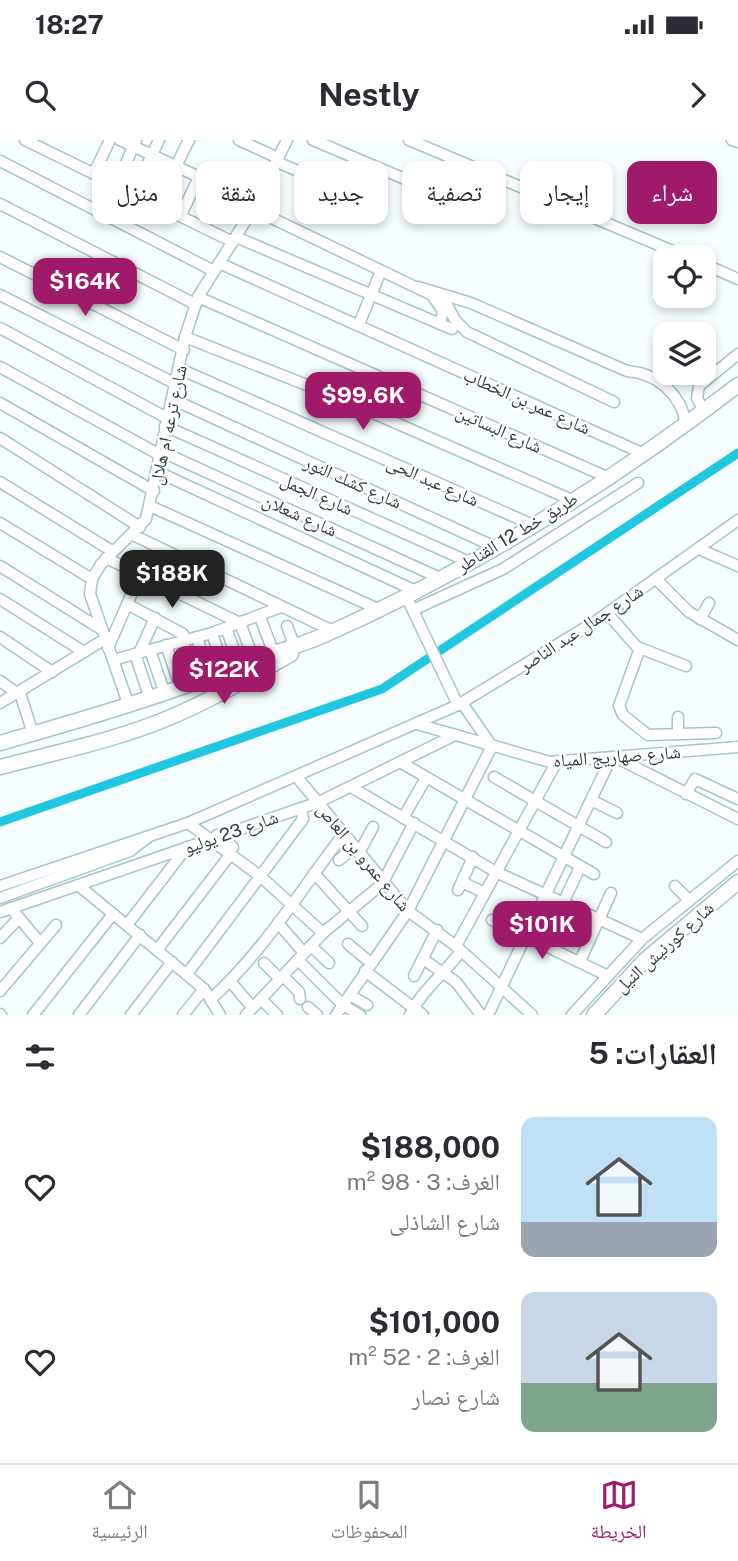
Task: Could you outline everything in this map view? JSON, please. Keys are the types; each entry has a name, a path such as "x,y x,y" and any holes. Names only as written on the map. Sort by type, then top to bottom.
{"main road":[{"name":"طريق خط 12 القناطر","path":"0,744 33,733 139,711 150,699 254,660 284,652 333,631 440,578 533,525 644,454 738,385"},
{"name":"طريق خط 12 القناطر","path":"0,766 89,744 169,718 254,677 284,652"},
{"path":"0,759 139,711 284,652"},
{"path":"0,744 139,711"},
{"name":"شارع كورنيش النيل","path":"594,1015 645,960 738,882"},
{"name":"شارع كورنيش النيل","path":"603,1015 664,953 738,894"}],"street":[{"path":"25,140 92,172"},
{"path":"120,140 134,142 170,161"},
{"path":"149,161 159,140"},
{"path":"178,161 189,140"},
{"path":"239,140 294,168"},
{"name":"شارع ترعه ام هلال","path":"277,160 287,140"},
{"path":"313,140 402,178"},
{"path":"409,140 658,245"},
{"path":"732,140 738,142"},
{"path":"98,161 105,141"},
{"path":"126,161 134,142"},
{"name":"شارع عمر بن الخطاب","path":"0,161 216,267 359,324 644,454"},
{"path":"182,213 196,183"},
{"name":"شارع البساتين","path":"0,204 196,301 607,477"},
{"path":"182,215 452,329"},
{"path":"280,222 432,295 443,311 440,324"},
{"name":"شارع ترعه ام هلال","path":"92,579 109,554 136,531 150,506 185,337 196,301 244,224"},
{"path":"0,257 184,350"},
{"path":"716,269 738,279"},
{"path":"359,324 382,271"},
{"path":"418,287 441,292 618,368 648,374 681,402 686,424"},
{"path":"441,292 454,320 467,332 614,402"},
{"path":"0,295 176,384"},
{"name":"شارع الجمل","path":"0,328 166,422 469,562"},
{"path":"185,337 332,396 572,500"},
{"path":"704,411 697,398 699,386 738,354"},
{"name":"شارع شعلان","path":"0,367 160,453 440,578"},
{"name":"شارع عبد الحى","path":"180,369 533,525"},
{"name":"شارع كشك النور","path":"172,400 495,547"},
{"path":"0,403 154,491"},
{"path":"0,438 136,531 281,607 333,631"},
{"path":"158,472 411,593 412,610 449,687 491,746 408,911 336,1015"},
{"path":"0,482 109,554 240,623 254,660"},
{"path":"412,610 502,569 638,483"},
{"path":"150,506 378,609"},
{"name":"شارع جمال عبد الناصر","path":"417,724 460,704 607,613 738,521"},
{"path":"0,523 92,579 90,594 105,639 139,711"},
{"path":"699,549 738,566"},
{"path":"0,566 105,639"},
{"path":"656,579 700,619 738,640"},
{"path":"0,703 105,639 130,598 155,618 183,634 203,680"},
{"path":"0,599 84,652"},
{"path":"700,619 709,603"},
{"path":"113,660 212,633 281,607"},
{"path":"607,613 640,648 685,666"},
{"path":"260,617 284,652"},
{"path":"150,699 141,652 155,618"},
{"path":"284,652 287,626"},
{"path":"226,628 240,666"},
{"path":"212,633 225,672"},
{"path":"0,637 52,672"},
{"path":"197,637 203,680"},
{"path":"166,645 181,689"},
{"path":"640,648 619,706 622,715 643,733 716,733"},
{"path":"141,652 165,694"},
{"path":"0,681 18,692 33,733"},
{"path":"678,717 678,734"},
{"name":"شارع صهاريج المياه","path":"417,724 541,761 614,758 738,747"},
{"name":"شارع 23 يوليو","path":"0,886 188,822 417,724"},
{"path":"643,733 643,755"},
{"name":"شارع 23 يوليو","path":"0,912 319,802 454,735"},
{"path":"488,1015 591,800 614,758 738,819"},
{"path":"348,944 415,1013 446,972 496,872 557,761"},
{"path":"400,762 594,874"},
{"name":"شارع عمرو بن العاص","path":"296,776 345,832 382,884 408,911 459,948 532,1015"},
{"path":"494,777 606,842"},
{"path":"230,981 249,1011 323,933 382,884 426,778"},
{"path":"687,794 695,779 738,799"},
{"path":"351,787 496,872 642,939"},
{"path":"591,800 617,813"},
{"path":"187,974 303,819 302,808"},
{"path":"188,822 232,851 323,933"},
{"path":"339,860 357,850 373,827"},
{"path":"211,999 230,981 278,923 345,832"},
{"path":"0,898 138,848 150,835"},
{"path":"127,925 187,846"},
{"path":"157,950 232,851"},
{"path":"473,857 460,886 485,893"},
{"path":"572,1015 642,939 738,861"},
{"path":"563,903 580,867"},
{"path":"314,873 362,926"},
{"path":"78,885 204,989 220,1015"},
{"path":"675,886 688,899"},
{"path":"580,961 611,893"},
{"path":"12,908 40,943"},
{"path":"33,1015 113,914"},
{"path":"0,938 19,918"},
{"path":"492,920 606,975"},
{"path":"278,923 305,953 343,1005 363,1010"},
{"path":"0,991 56,925"},
{"path":"414,976 437,930"},
{"path":"79,1015 140,935"},
{"path":"305,953 329,963"},
{"path":"423,959 446,972 468,994 481,1015"},
{"path":"131,1015 172,962"},
{"path":"264,963 299,992 304,1003 317,1015"},
{"path":"183,1015 204,989"},
{"path":"350,995 363,1010"},
{"path":"261,999 277,1015"}],"waterway":[{"path":"0,822 382,689 738,453"}]}
